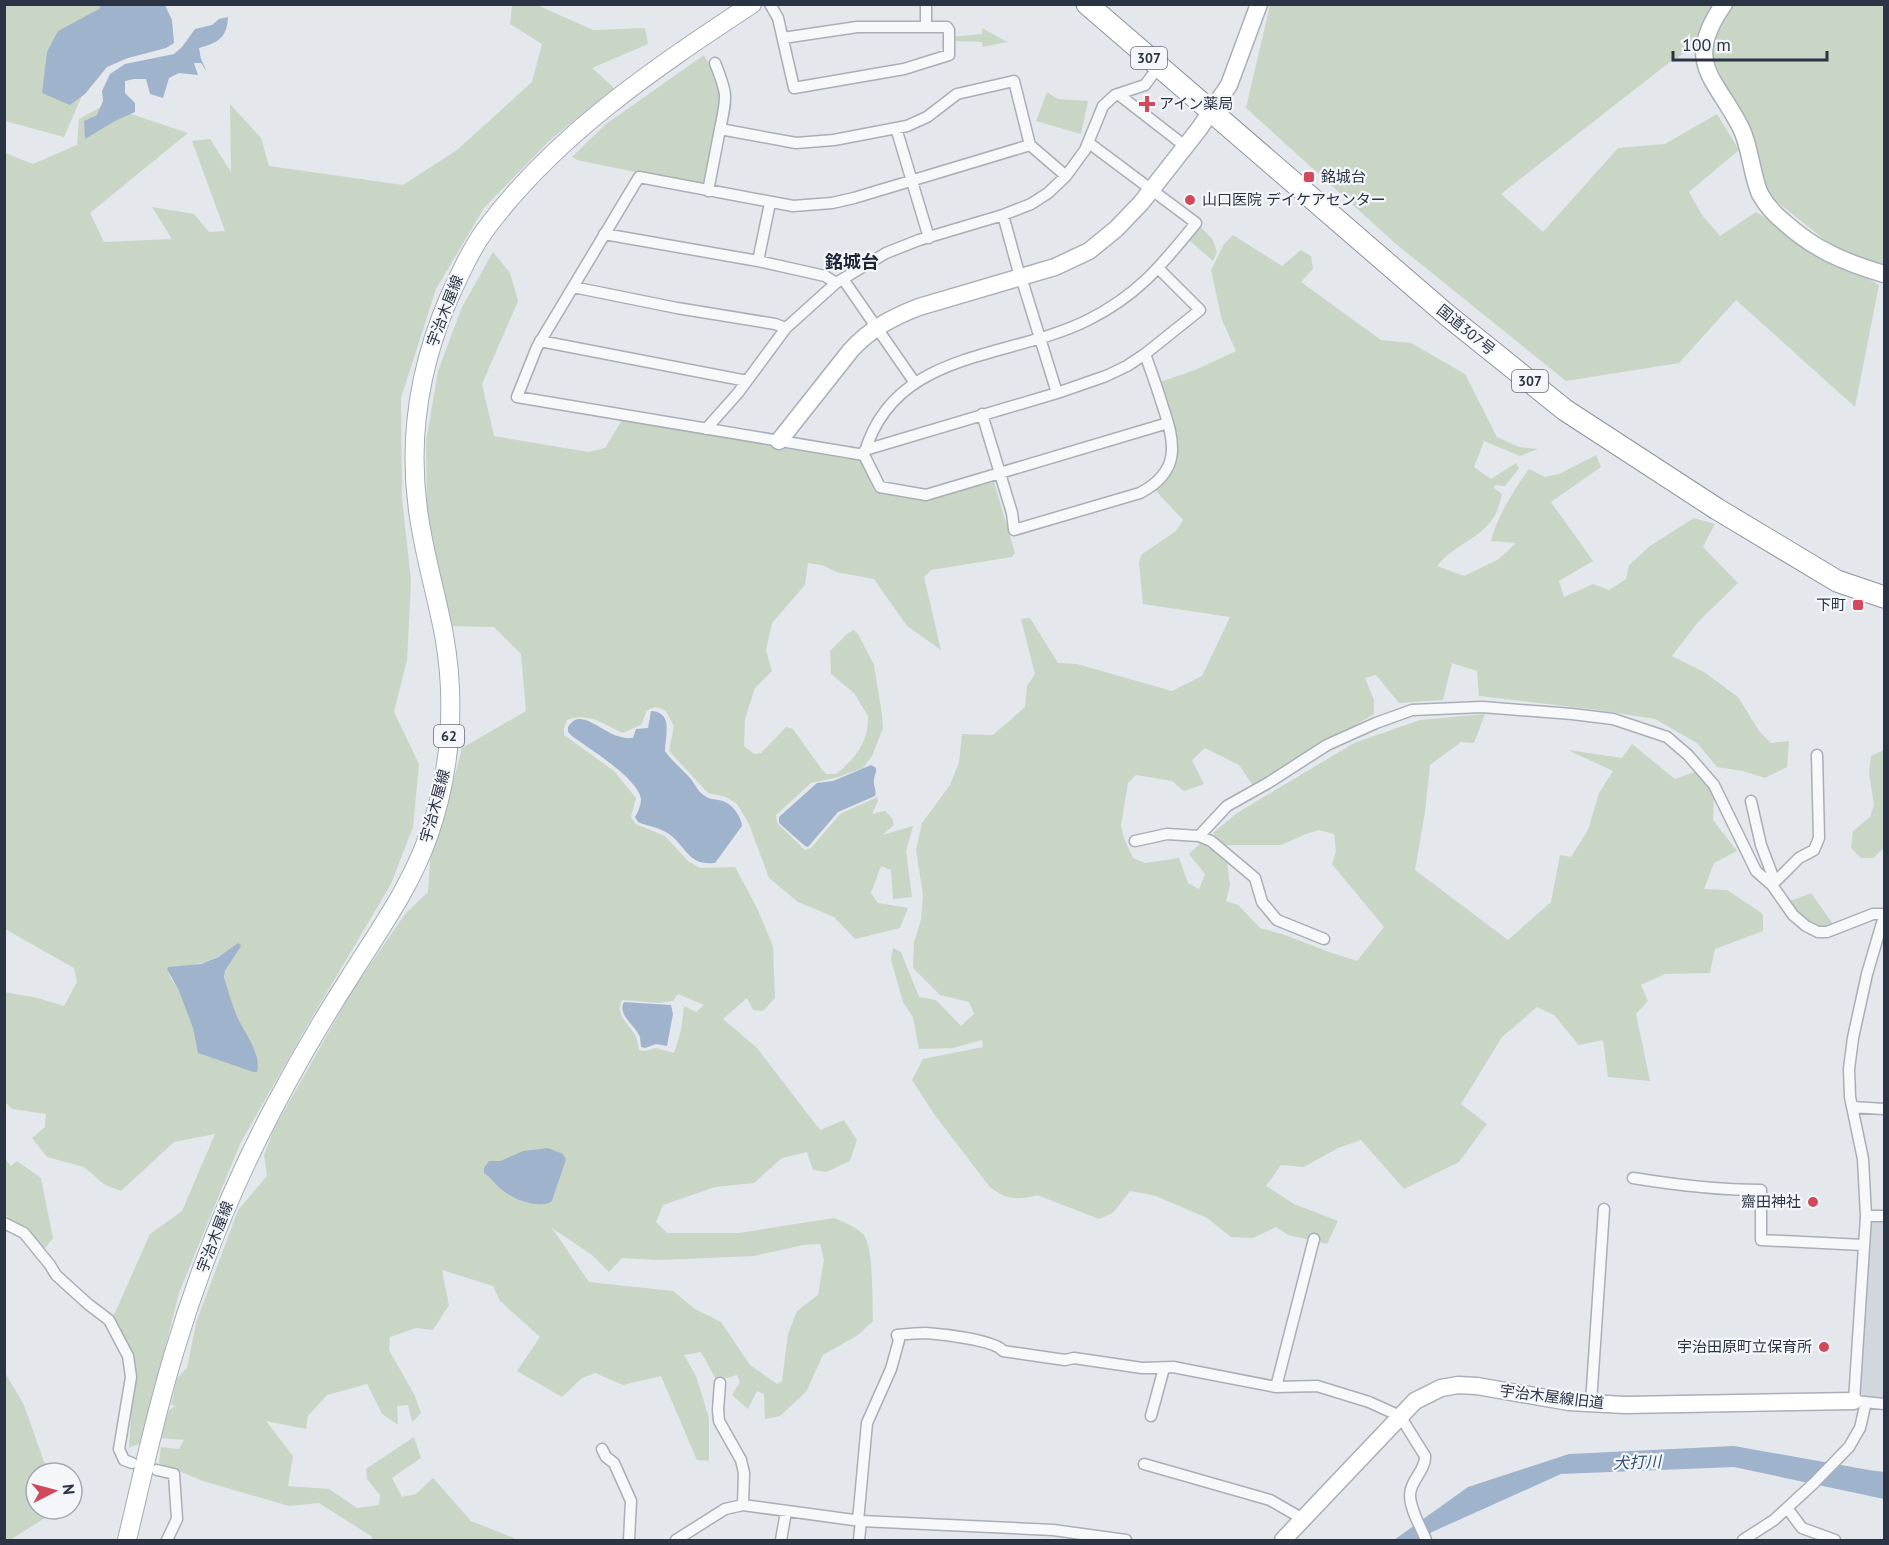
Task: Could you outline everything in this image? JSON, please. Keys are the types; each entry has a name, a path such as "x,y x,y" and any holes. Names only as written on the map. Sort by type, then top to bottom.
{"highway":[{"name":"国道307号","path":"1087,4 1447,315 1565,410 1717,509 1837,581 1884,597"}],"main road":[{"name":"宇治木屋線","path":"127,1540 173,1355 229,1198 302,1054 399,900 422,854 436,813 449,743 450,693 445,640 420,525 414,468 418,401 437,327 459,274 486,229 558,147 656,69 752,4"}],"street":[{"path":"770,4 778,18 794,88 904,69 949,55 947,27 857,27 783,39"},
{"path":"926,4 926,27"},
{"path":"779,441 850,350 861,338 876,328 897,315 919,307 1054,267 1089,251 1116,229 1152,190 1229,85 1259,4"},
{"path":"1724,4 1709,30 1704,57 1714,85 1745,136 1759,192 1765,204 1815,246 1853,265 1884,274"},
{"path":"708,191 727,99 715,63"},
{"path":"706,429 747,381 786,328 809,305 839,281 886,253 1003,215 1031,204 1057,187 1089,143 1103,106 1118,94 1145,86 1159,66"},
{"path":"720,129 796,143 834,140 907,126 927,117 957,94 1014,81 1030,145 1066,176"},
{"path":"1118,94 1185,146"},
{"path":"896,128 929,238"},
{"path":"1089,143 1196,223 1159,269 1138,288 1087,321 1039,338 961,360 915,383 886,412 865,453 880,487 926,495 1168,423"},
{"path":"1030,145 832,204 804,206 770,203 639,177 540,341 517,397 779,441 865,453 982,414 1057,393 1127,366 1200,310 1159,269"},
{"path":"758,261 770,203"},
{"path":"1003,215 1057,393"},
{"path":"604,234 758,261 839,281 915,383"},
{"path":"573,287 677,308 765,322 786,328"},
{"path":"540,341 747,381"},
{"path":"982,414 1012,513 1014,530 1140,493 1157,482 1169,465 1172,454 1172,433 1145,354"},
{"path":"1199,836 1227,806 1327,745 1412,710 1482,707 1572,714 1613,719 1667,737 1688,755 1714,785 1756,871 1772,885 1793,915 1806,926 1818,932 1827,932 1873,914 1884,914"},
{"path":"1772,885 1798,858 1814,850 1819,838 1817,755"},
{"path":"1751,801 1761,845 1772,874 1772,885"},
{"path":"1135,841 1167,834 1199,836 1211,841 1255,878 1262,902 1277,920 1324,939"},
{"path":"1743,1540 1774,1520 1813,1484 1850,1447 1860,1428 1863,1245 1866,1216 1863,1159 1850,1097 1849,1069 1853,1038 1867,974 1884,919"},
{"path":"1852,1107 1884,1108"},
{"path":"1633,1178 1726,1190 1761,1190 1761,1240 1863,1245"},
{"path":"1591,1403 1604,1209"},
{"path":"1866,1216 1884,1216"},
{"path":"4,1223 24,1233 56,1275 108,1320 113,1327 128,1356 131,1377 119,1449 124,1460 132,1463"},
{"path":"1276,1387 1314,1239"},
{"path":"859,1540 867,1423 891,1369 899,1340 897,1335 925,1333 989,1343 1000,1347 1003,1351 1055,1359 1074,1358 1142,1368 1173,1367 1276,1387 1317,1386 1369,1402 1400,1416 1425,1456 1426,1462 1410,1494 1414,1511 1426,1540"},
{"path":"1151,1416 1164,1368"},
{"path":"720,1383 719,1421 741,1460 744,1473 743,1504"},
{"name":"宇治木屋線旧道","path":"1283,1540 1415,1401 1432,1391 1458,1385 1477,1386 1569,1402 1625,1405 1860,1401 1884,1404"},
{"path":"602,1449 614,1463 631,1501 629,1540"},
{"path":"1144,1464 1270,1500 1303,1519"},
{"path":"157,1470 174,1474 177,1519 167,1540"},
{"path":"676,1540 725,1509 743,1504 860,1521 1053,1530 1126,1540"},
{"path":"1787,1508 1802,1528 1835,1540"},
{"path":"781,1540 786,1512"},
{"path":"1025,1540 1028,1529"}],"shaded area":[{"path":"1872,1220 1884,1220 1884,1398 1862,1396 1860,1392 1868,1224"}],"green space":[{"path":"4,5 113,5 112,26 64,137 5,121"},
{"path":"537,5 593,30 645,28 648,44 592,68 614,88 549,141 484,208 436,289 401,398 402,498 411,581 407,660 394,712 419,764 413,827 391,884 240,1144 179,1293 141,1443 129,1448 134,1370 114,1315 150,1234 182,1211 215,1134 174,1142 121,1191 105,1185 84,1167 47,1157 32,1138 45,1127 46,1114 12,1109 5,1102 4,992 38,998 64,1006 77,982 74,968 5,929 5,153 33,164 77,145 79,119 104,105 188,133 90,213 104,242 172,239 152,207 194,214 209,232 225,231 192,141 210,139 231,172 230,104 261,138 269,166 403,185 457,150 532,82 542,44 510,24 512,6","holes":["232,947 240,948 224,977 235,1013 256,1053 257,1072 199,1053 189,1015 168,970 168,967 187,966 209,960"]},
{"path":"1270,5 1884,5 1884,270 1841,253 1771,197 1713,57 1688,51 1670,62 1501,194 1543,232 1618,148 1665,144 1717,114 1739,150 1689,192 1702,215 1720,236 1756,212 1879,285 1855,407 1736,300 1679,363 1566,381 1396,244 1246,108"},
{"path":"982,28 1007,42 983,47 982,42 949,41 950,37 982,34"},
{"path":"704,55 713,71 722,100 705,180 698,185 577,160 572,157 606,124"},
{"path":"1047,92 1058,99 1088,101 1081,134 1036,121"},
{"path":"1200,226 1213,240 1217,252 1213,261 1189,240"},
{"path":"1233,235 1282,266 1301,250 1311,256 1313,269 1301,282 1381,340 1411,343 1465,374 1497,437 1519,447 1538,449 1520,456 1484,441 1474,467 1491,479 1516,463 1519,468 1505,486 1495,485 1494,488 1502,494 1497,512 1488,525 1450,553 1437,566 1464,576 1499,559 1516,543 1491,541 1494,531 1517,486 1529,469 1545,477 1559,474 1596,455 1601,467 1551,502 1593,561 1559,581 1564,597 1593,584 1609,590 1626,579 1629,565 1650,546 1694,518 1715,524 1703,547 1738,583 1698,622 1672,656 1704,672 1738,697 1759,731 1771,743 1789,741 1787,767 1765,778 1743,771 1717,767 1697,743 1655,719 1479,696 1477,671 1452,663 1443,700 1399,703 1376,675 1365,678 1374,700 1374,714 1254,787 1239,765 1205,748 1192,760 1204,784 1184,791 1172,781 1136,775 1128,783 1121,826 1133,858 1145,863 1179,858 1188,883 1199,889 1205,874 1189,854 1202,842 1227,862 1230,885 1226,901 1238,905 1260,928 1357,961 1384,927 1332,864 1336,851 1334,834 1319,830 1281,845 1224,845 1213,833 1237,813 1354,743 1420,720 1485,714 1474,743 1461,742 1430,765 1415,870 1508,940 1551,902 1560,855 1571,857 1588,830 1599,793 1613,771 1568,750 1622,758 1632,744 1675,779 1697,771 1714,794 1713,820 1737,851 1714,863 1704,889 1727,890 1763,914 1763,931 1715,949 1710,973 1665,974 1641,985 1648,1001 1636,1014 1650,1081 1608,1077 1603,1040 1579,1045 1554,1015 1537,1007 1502,1037 1461,1104 1487,1124 1459,1162 1404,1189 1361,1140 1338,1148 1304,1167 1281,1165 1266,1186 1294,1204 1338,1221 1327,1244 1288,1235 1276,1227 1253,1238 1231,1237 1207,1218 1156,1196 1130,1191 1113,1213 1099,1219 1037,1195 1011,1198 995,1190 989,1186 934,1114 912,1080 923,1059 983,1047 982,1040 953,1048 919,1049 913,1017 903,1002 891,960 893,948 901,952 919,997 936,1000 961,1026 974,1014 969,1002 940,995 913,968 914,942 921,920 923,895 916,850 922,823 950,785 959,762 962,734 993,735 1025,707 1027,686 1035,674 1021,619 1030,618 1058,663 1077,664 1172,691 1202,676 1230,617 1143,604 1139,563 1141,555 1176,531 1183,520 1155,490 1167,478 1174,466 1176,452 1174,425 1160,382 1195,370 1236,351 1222,320 1211,270 1224,244"},
{"path":"493,252 510,273 518,301 482,384 494,436 588,452 605,448 622,420 861,461 874,491 928,499 994,482 1015,553 1012,557 931,570 924,577 941,650 907,626 874,579 836,572 822,565 808,563 805,585 772,623 766,650 772,671 755,688 745,719 744,746 754,754 761,753 786,727 793,729 823,771 827,774 836,774 860,749 866,734 868,716 854,693 831,674 830,651 854,630 874,665 883,728 872,756 863,768 835,778 811,783 776,815 777,823 805,850 811,848 840,814 877,797 878,801 872,814 885,811 892,818 894,825 882,835 913,826 906,851 912,897 893,899 891,870 881,866 871,893 878,903 908,908 900,928 855,939 834,917 798,902 769,878 749,824 737,804 726,797 708,793 669,751 674,726 665,710 655,707 647,710 641,725 622,733 596,720 582,717 567,720 564,728 564,735 614,771 636,798 631,817 636,824 665,836 688,861 700,868 735,867 757,908 773,946 775,998 763,1011 753,1010 747,998 723,1019 757,1048 820,1130 844,1120 857,1140 850,1161 826,1172 813,1170 807,1152 782,1158 754,1183 715,1187 663,1205 656,1222 667,1233 739,1233 834,1218 853,1226 867,1240 871,1262 873,1321 858,1335 823,1355 806,1392 780,1416 765,1419 764,1394 757,1391 748,1409 732,1395 740,1382 737,1375 717,1381 701,1352 684,1355 696,1376 709,1418 709,1461 697,1460 661,1376 623,1385 595,1373 582,1378 562,1397 517,1371 540,1337 500,1301 493,1286 442,1270 449,1305 433,1330 416,1328 390,1337 389,1350 415,1396 421,1413 412,1422 408,1405 397,1406 398,1425 382,1414 367,1384 327,1395 308,1416 306,1429 266,1421 293,1456 288,1486 329,1489 357,1508 379,1505 380,1495 367,1479 366,1469 414,1437 421,1458 392,1478 402,1497 416,1494 433,1478 471,1521 515,1540 373,1540 371,1536 319,1503 289,1506 203,1481 159,1463 161,1447 179,1449 184,1440 160,1438 169,1410 176,1406 171,1405 177,1378 187,1368 196,1323 238,1210 267,1176 264,1155 275,1127 352,991 405,914 428,892 430,860 442,825 462,748 526,711 521,654 494,627 447,626 427,521 426,442 438,371 462,307","holes":["678,994 704,1005 696,1012 684,1006 681,1030 674,1053 656,1048 639,1050 636,1037 621,1015 622,1000 659,1003 673,1001","523,1151 566,1160 552,1201 541,1205 523,1201 502,1190 493,1179 500,1161","552,1228 592,1255 609,1272 622,1258 659,1260 754,1256 803,1245 820,1244 824,1260 818,1295 797,1311 788,1334 782,1381 777,1384 750,1365 721,1322 695,1309 673,1291 589,1282"]},
{"path":"1884,750 1884,848 1873,858 1861,858 1851,848 1853,831 1870,817 1874,805 1869,773 1871,756"},
{"path":"1811,893 1836,928 1818,932 1785,903"},
{"path":"4,1157 11,1166 17,1161 41,1178 53,1238 43,1251 33,1238 5,1215"},
{"path":"4,1371 24,1405 44,1461 24,1461 24,1521 40,1521 10,1540 4,1540"}],"water":[{"path":"101,5 165,5 172,20 174,43 166,48 128,58 107,67 85,94 70,105 42,93 47,52 58,31 99,9"},
{"path":"228,17 223,35 216,42 199,48 207,72 201,63 194,63 198,75 179,73 169,78 163,98 150,94 146,79 125,81 125,93 135,103 135,112 85,139 84,121 97,115 103,101 102,91 110,74 125,64 174,54 195,29 212,25 219,19"},
{"path":"651,711 658,712 666,720 665,751 668,755 698,790 709,798 726,803 740,818 742,826 715,863 699,862 693,859 669,834 638,822 635,817 641,799 631,782 568,732 570,724 579,719 591,722 617,736 633,738 636,729 648,728"},
{"path":"871,765 876,768 875,796 838,812 808,847 779,823 779,817 817,783 833,781"},
{"path":"238,943 241,945 240,948 225,971 224,977 236,1014 257,1057 257,1072 198,1053 193,1028 179,991 167,969 168,967 201,964 218,957"},
{"path":"624,1002 671,1005 673,1014 667,1046 656,1044 641,1047 638,1033 623,1011"},
{"path":"548,1148 563,1154 566,1160 552,1201 547,1204 529,1203 516,1198 503,1191 484,1173 484,1168 489,1161 500,1161 523,1151"},
{"name":"犬打川","path":"1734,1446 1884,1472 1884,1499 1734,1467 1561,1474 1432,1532 1420,1540 1394,1540 1468,1487 1569,1454"}],"place":[{"name":"アイン薬局","path":"1147,104"},
{"name":"銘城台","path":"1309,177"},
{"name":"山口医院 デイケアセンター","path":"1190,200"},
{"name":"下町","path":"1858,605"},
{"name":"齋田神社","path":"1813,1202"},
{"name":"宇治田原町立保育所","path":"1824,1347"}],"district":[{"name":"銘城台","path":"852,262"}]}
